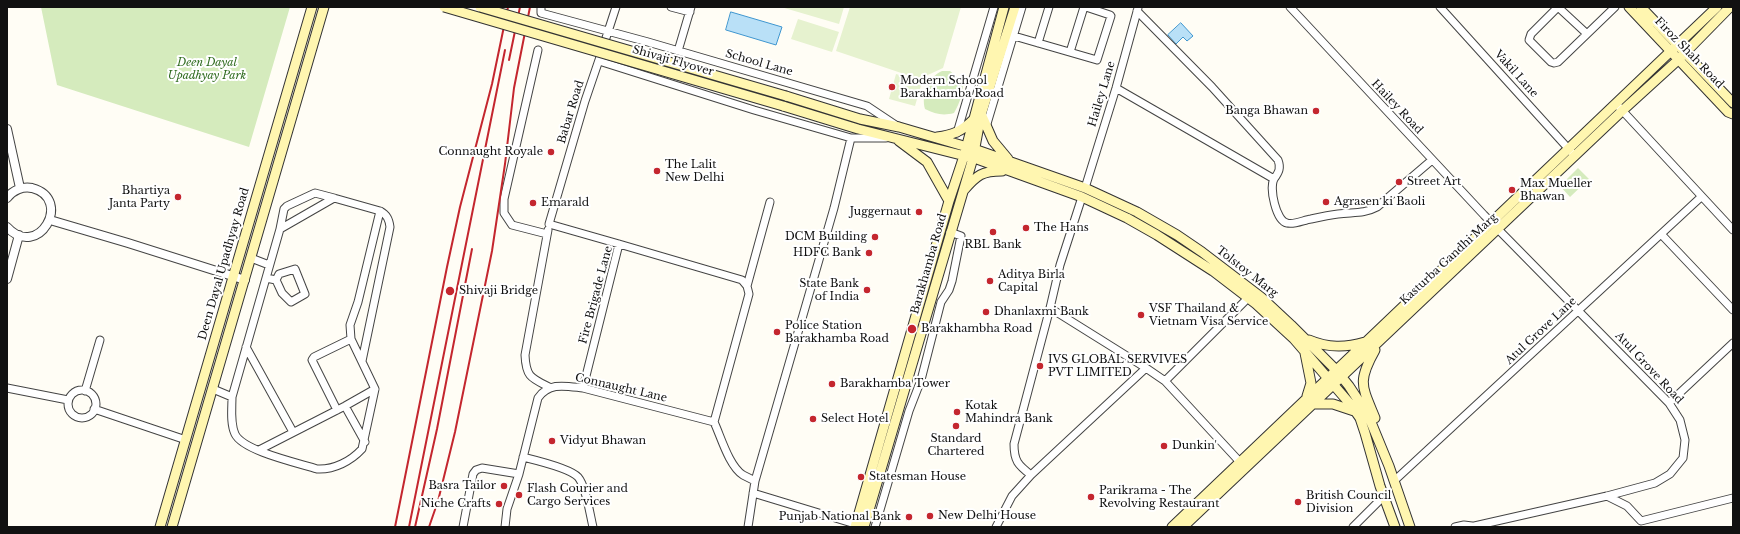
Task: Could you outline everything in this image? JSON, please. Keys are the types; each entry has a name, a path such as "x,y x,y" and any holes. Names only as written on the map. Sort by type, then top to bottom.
{"main road":[{"name":"Deen Dayal Upadhyay Road","path":"160,527 312,7"},
{"path":"172,527 324,7"},
{"name":"Shivaji Flyover","path":"444,7 858,129 969,153"},
{"name":"Shivaji Flyover","path":"480,7 860,119 899,127 932,137 969,153"},
{"name":"Barakhamba Road","path":"858,526 890,438 962,192 969,153 1004,7"},
{"name":"Barakhamba Road","path":"978,117 1015,7"},
{"name":"Firoz Shah Road","path":"1629,7 1728,112 1733,114"},
{"name":"Firoz Shah Road","path":"1641,7 1733,103"},
{"name":"Kasturba Gandhi Marg","path":"1183,527 1330,381 1379,343 1498,230 1572,152 1619,107 1670,52 1717,7"},
{"name":"Kasturba Gandhi Marg","path":"1619,107 1678,60 1730,7"},
{"path":"932,137 957,133 978,117 998,149 1012,162"},
{"path":"896,138 927,162 949,202"},
{"name":"Kasturba Gandhi Marg","path":"1339,374 1366,342 1490,222 1572,152"},
{"name":"Barakhamba Road","path":"858,526 949,202 969,153"},
{"name":"Tolstoy Marg","path":"969,153 1012,162 1085,188 1137,212 1186,241 1220,264 1261,297 1304,337 1339,374 1368,415 1389,466 1410,527"},
{"name":"Tolstoy Marg","path":"969,153 1009,171 1082,197 1127,218 1170,242 1213,271 1248,298 1294,339 1356,411 1360,418 1395,527"},
{"path":"962,192 974,178 981,174 993,171 1009,171"},
{"path":"1304,337 1319,344 1335,346 1351,346 1366,342"},
{"path":"1379,343 1366,366 1362,377 1363,388 1384,445 1389,466"},
{"path":"1305,352 1311,383 1310,400 1333,404 1356,411"},
{"name":"Kasturba Gandhi Marg","path":"1172,527 1239,461 1310,400"}],"street":[{"name":"School Lane","path":"541,7 541,13 867,106 899,127"},
{"name":"Babar Road","path":"549,387 530,377 526,368 525,355 549,224 585,101 616,7"},
{"path":"671,7 691,9 678,51"},
{"path":"957,133 994,7"},
{"path":"986,128 1022,7"},
{"path":"1038,43 1049,7"},
{"path":"1014,36 1095,60 1099,59 1111,16 1110,14 1085,7 1070,52"},
{"name":"Hailey Road","path":"1290,7 1498,230"},
{"name":"Vakil Lane","path":"1440,7 1572,152"},
{"path":"1586,33 1558,7 1529,37 1529,40 1554,63 1558,62 1586,33 1615,7"},
{"path":"1138,9 1212,87 1278,160 1281,167 1271,184 1271,191 1279,216 1283,222 1288,224 1321,216 1360,214 1369,212 1377,207 1432,160"},
{"name":"Hailey Lane","path":"1085,188 1116,88 1138,9"},
{"path":"538,50 504,199 504,213 512,224 547,234"},
{"path":"599,62 754,110 851,138 896,138"},
{"path":"1116,88 1274,179"},
{"path":"1619,107 1733,230"},
{"path":"7,128 20,188"},
{"path":"748,527 755,481 834,208 851,138"},
{"path":"7,198 10,194 20,188 29,187 37,190 47,198 50,206 50,220 41,232 33,236 19,236 11,232 7,227"},
{"path":"362,361 390,227 389,221 386,215 380,211 315,193 304,196 284,209 280,229 232,397 234,433 238,440 245,445 317,469 334,467 356,456 362,449 365,442 375,389 351,339 350,325 358,302 380,211"},
{"path":"1031,475 1019,466 1014,456 1014,444 1060,265 1082,197"},
{"name":"Atul Grove Lane","path":"1394,480 1701,197"},
{"path":"280,229 334,198"},
{"path":"755,481 737,469 731,460 714,422 749,294 747,286 770,202"},
{"path":"50,220 245,280"},
{"path":"549,224 619,244"},
{"name":"Atul Grove Road","path":"1455,527 1464,525 1471,527 1607,496 1655,483 1670,474 1682,458 1685,440 1680,420 1669,403 1579,310 1498,230"},
{"path":"875,527 909,411 921,380 941,302 949,290 952,282 961,236 950,232"},
{"path":"1661,234 1733,310"},
{"path":"7,278 19,236"},
{"name":"Fire Brigade Lane","path":"583,388 619,244 742,280 747,286"},
{"path":"251,258 269,265"},
{"path":"266,278 276,280 288,301 293,301 305,294 295,269 278,275 276,280"},
{"path":"1165,381 1248,298"},
{"path":"1050,308 1165,381 1239,461"},
{"path":"337,410 312,360 314,357 351,339"},
{"path":"85,391 100,340"},
{"path":"1669,403 1733,343"},
{"path":"246,347 293,432"},
{"path":"996,527 1012,496 1031,475 1146,368"},
{"name":"Connaught Lane","path":"549,387 563,386 583,388 714,422"},
{"path":"505,527 507,508 519,474 538,398 543,391 549,387"},
{"path":"7,388 68,400"},
{"path":"213,389 232,397"},
{"path":"259,450 375,389"},
{"path":"85,391 93,397 95,403 94,409 88,416 80,418 71,413 68,407 68,400 74,393 85,391"},
{"path":"345,406 365,442"},
{"path":"94,409 186,440"},
{"path":"890,438 901,441"},
{"path":"523,457 570,471 578,477 583,489 593,527"},
{"path":"463,527 473,474 476,470 482,468 519,474"},
{"path":"753,494 858,526"},
{"path":"1353,527 1384,496"},
{"path":"1607,496 1627,506 1642,524 1733,498"}],"green space":[{"name":"Deen Dayal Upadhyay Park","path":"41,7 290,7 249,147 57,85"},
{"path":"781,7 844,7 839,24"},
{"path":"850,7 961,7 943,68 919,79 836,51"},
{"path":"798,19 839,32 832,52 791,39"},
{"path":"942,71 950,71 963,82 961,98 954,113 939,114 925,109 924,98 929,82"},
{"path":"896,74 922,82 915,106 889,99"},
{"path":"1578,168 1589,179 1570,197 1560,186"}],"water":[{"path":"731,12 782,27 776,45 726,30"},
{"path":"1181,23 1193,36 1187,41 1183,37 1176,44 1168,35"}],"railway":[{"path":"395,527 460,207 492,84 508,7"},
{"path":"509,60 520,7"},
{"path":"429,527 438,501 455,432 492,251 505,164 514,88 530,7"},
{"path":"409,527 505,50"},
{"path":"415,527 437,429 472,249"}],"place":[{"name":"Modern School Barakhamba Road","path":"892,87"},
{"name":"Banga Bhawan","path":"1316,111"},
{"name":"Connaught Royale","path":"551,152"},
{"name":"The Lalit New Delhi","path":"657,171"},
{"name":"Street Art","path":"1399,182"},
{"name":"Max Mueller Bhawan","path":"1512,190"},
{"name":"Bhartiya Janta Party","path":"178,197"},
{"name":"Agrasen ki Baoli","path":"1326,202"},
{"name":"Emarald","path":"533,203"},
{"name":"Juggernaut","path":"919,212"},
{"name":"The Hans","path":"1026,228"},
{"name":"RBL Bank","path":"993,232"},
{"name":"DCM Building","path":"875,237"},
{"name":"HDFC Bank","path":"869,253"},
{"name":"Aditya Birla Capital","path":"990,281"},
{"name":"State Bank of India","path":"867,290"},
{"name":"Shivaji Bridge","path":"450,291"},
{"name":"Dhanlaxmi Bank","path":"986,312"},
{"name":"VSF Thailand & Vietnam Visa Service","path":"1141,315"},
{"name":"Barakhambha Road","path":"912,329"},
{"name":"Police Station Barakhamba Road","path":"777,332"},
{"name":"IVS GLOBAL SERVIVES PVT LIMITED","path":"1040,366"},
{"name":"Barakhamba Tower","path":"832,384"},
{"name":"Kotak Mahindra Bank","path":"957,412"},
{"name":"Select Hotel","path":"813,419"},
{"name":"Standard Chartered","path":"956,426"},
{"name":"Vidyut Bhawan","path":"552,441"},
{"name":"Dunkin'","path":"1164,446"},
{"name":"Statesman House","path":"861,477"},
{"name":"Basra Tailor","path":"504,486"},
{"name":"Flash Courier and Cargo Services","path":"519,495"},
{"name":"Parikrama - The Revolving Restaurant","path":"1091,497"},
{"name":"British Council Division","path":"1298,502"},
{"name":"Niche Crafts","path":"499,504"},
{"name":"New Delhi House","path":"930,516"},
{"name":"Punjab National Bank","path":"909,517"}]}
